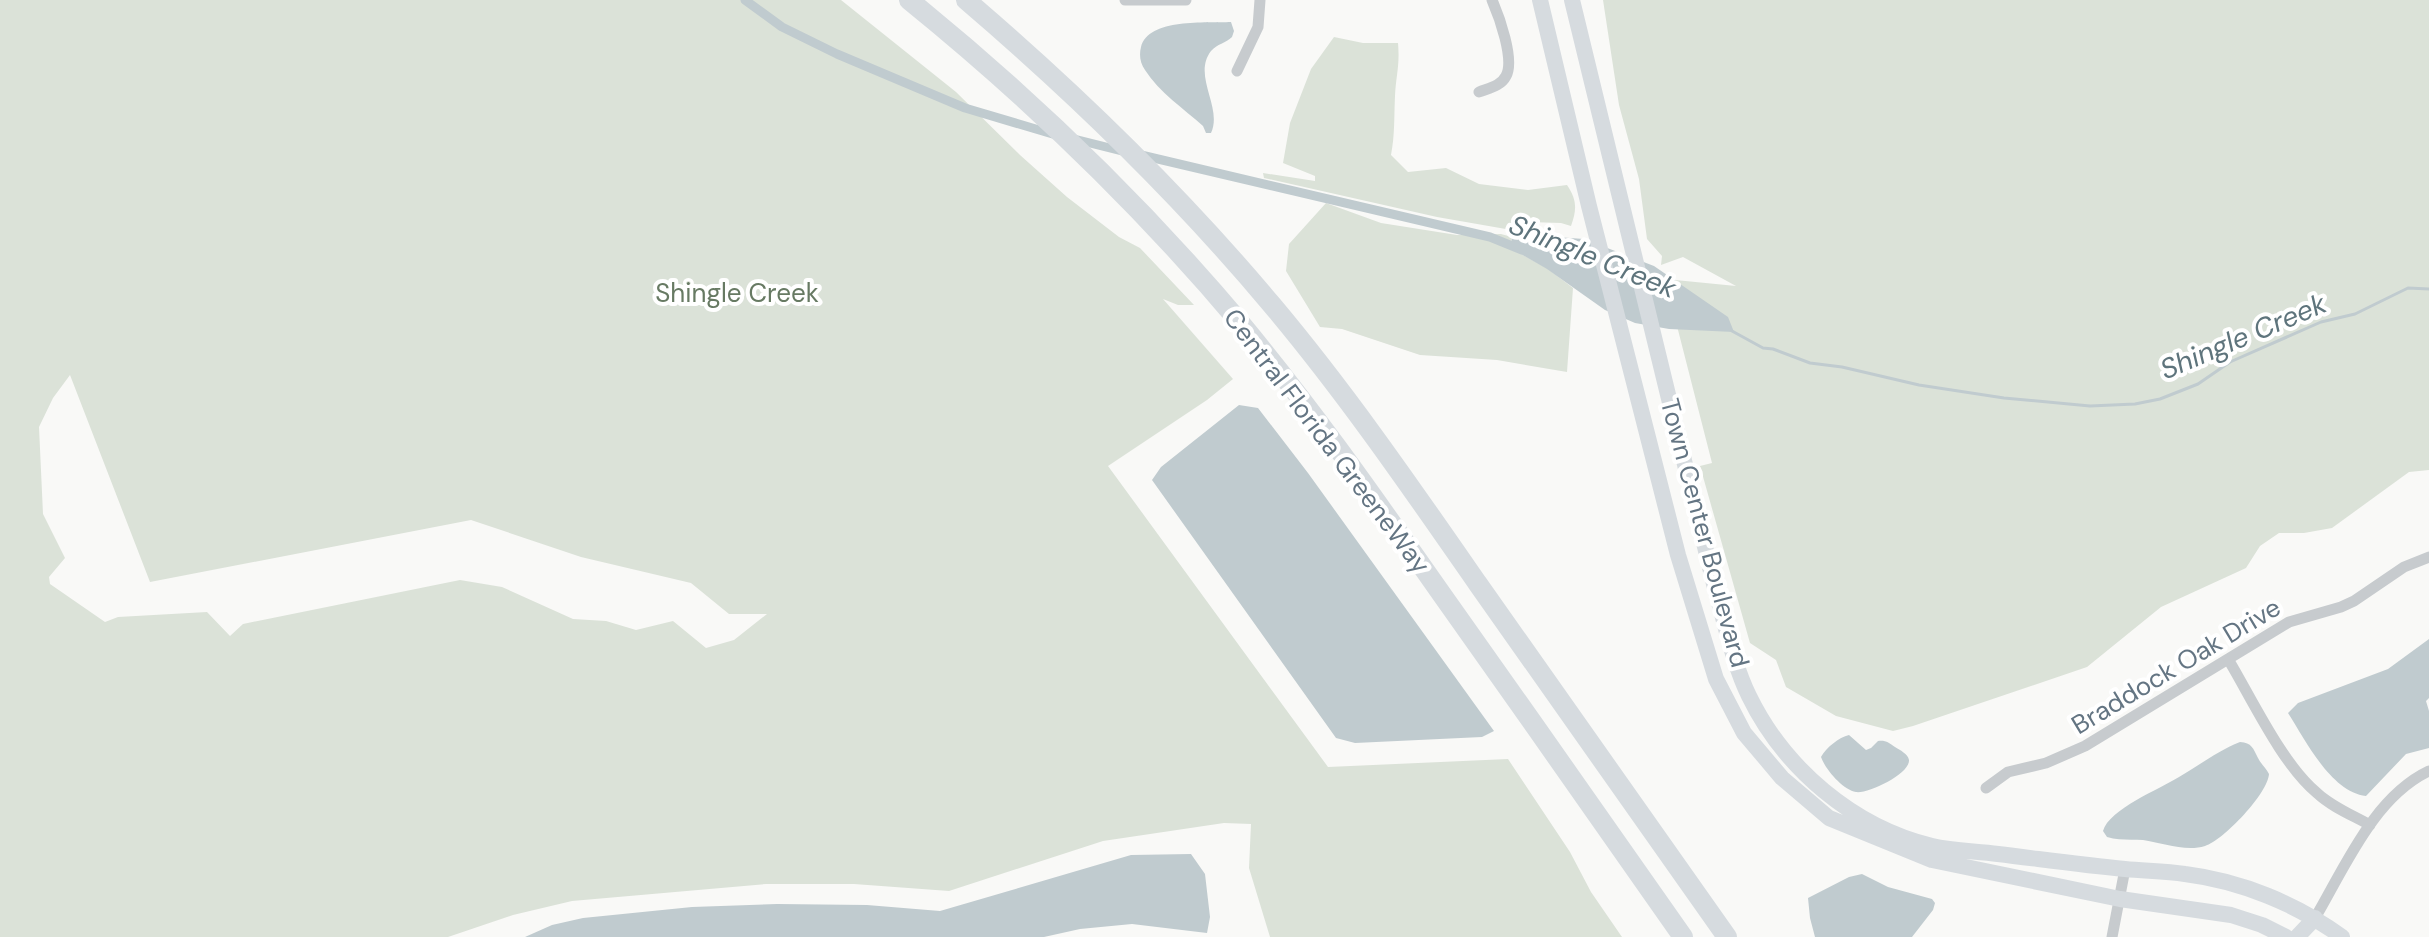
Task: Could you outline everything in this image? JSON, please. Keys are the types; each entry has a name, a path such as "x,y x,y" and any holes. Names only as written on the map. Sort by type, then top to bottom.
{"highway":[{"name":"Central Florida GreeneWay","path":"909,0 1037,109 1108,178 1175,249 1280,371 1374,498 1683,937"},
{"name":"Central Florida GreeneWay","path":"966,0 1109,129 1232,259 1337,387 1727,937"}],"street":[{"path":"1125,0 1186,0"},
{"path":"1237,71 1258,27 1260,0"},
{"path":"1479,92 1499,84 1508,75 1509,62 1499,16 1492,0"},
{"name":"Town Center Boulevard","path":"1540,0 1678,555 1716,679 1744,733 1782,778 1829,818 1932,860 2120,899 2231,915 2286,937"},
{"name":"Town Center Boulevard","path":"1572,0 1716,592 1749,697 1780,746 1806,775 1845,807 1888,831 1932,846 2188,874 2285,902 2342,937"},
{"name":"Braddock Oak Drive","path":"1986,788 2008,772 2046,763 2085,746 2289,622 2354,601 2404,567 2429,557"},
{"path":"2228,659 2289,762 2303,780 2335,807 2370,825"},
{"path":"2297,937 2315,918 2383,805 2399,789 2429,771"},
{"path":"2112,937 2125,869"},
{"path":"2311,937 2315,918"}],"green space":[{"name":"Shingle Creek","path":"0,0 841,0 956,92 1067,197 1119,237 1140,248 1194,305 1178,305 1163,299 1233,379 1108,466 1328,767 1508,759 1622,937 1270,937 1249,868 1251,824 1224,823 1103,841 949,891 854,884 766,884 572,901 513,915 448,937 0,937","holes":["70,375 150,582 471,520 581,557 691,583 729,614 767,614 734,640 706,648 673,621 636,630 606,621 573,619 502,587 460,580 243,624 230,636 207,612 118,617 105,622 50,584 49,577 65,558 43,514 39,427 53,398"]},
{"name":"Shingle Creek","path":"1603,0 2429,0 2429,470 2409,472 2332,528 2279,533 2260,546 2246,568 2161,607 2087,667 1893,731 1836,716 1786,687 1776,660 1750,643 1700,466 1712,463 1665,279 1736,286 1683,257 1661,265 1662,256 1647,239 1639,179 1619,105"},
{"path":"1334,37 1363,43 1398,43 1391,155 1408,172 1446,168 1479,184 1528,190 1567,185 1575,205 1571,226 1529,222 1523,232 1437,217 1264,178 1263,173 1315,181 1315,176 1283,163 1290,123 1311,69"},
{"path":"1326,203 1381,223 1457,235 1501,234 1512,237 1514,250 1548,269 1573,288 1567,372 1497,360 1420,355 1342,329 1320,327 1286,271 1289,244"}],"water":[{"path":"1231,22 1232,37 1213,49 1206,61 1206,81 1214,123 1211,133 1206,133 1203,126 1151,78 1141,62 1141,47 1146,38 1166,27"},
{"path":"1512,237 1584,239 1654,266 1728,317 1734,332 1669,329 1635,323 1605,310 1514,250 1511,245"},
{"path":"1239,405 1258,408 1494,731 1482,737 1355,743 1336,738 1152,480 1161,467"},
{"path":"2429,639 2429,698 2426,701 2429,748 2406,754 2366,796 2353,792 2321,764 2288,713 2298,703 2388,669"},
{"path":"1849,735 1866,750 1878,741 1889,743 1907,756 1908,765 1896,777 1878,786 1862,792 1851,790 1835,778 1821,757 1833,743"},
{"path":"2240,742 2252,747 2269,774 2253,804 2223,835 2205,846 2190,848 2107,837 2103,831 2107,823 2125,807"},
{"path":"1191,854 1205,874 1210,917 1207,933 1132,924 1080,929 1044,937 525,937 552,925 583,918 692,907 867,905 940,911 1131,855"},
{"path":"1862,874 1888,887 1932,899 1935,903 1933,910 1912,937 1815,937 1808,898 1849,877"}],"waterway":[{"name":"Shingle Creek","path":"745,0 782,27 837,54 965,108 1056,135"},
{"name":"Shingle Creek","path":"1074,139 1122,151"},
{"name":"Shingle Creek","path":"1141,155 1490,237 1522,250"},
{"name":"Shingle Creek","path":"1732,331 1763,348 1810,363 1842,367 1919,385 2004,398 2090,406 2135,404 2160,399 2198,384 2230,362 2321,322 2355,314 2408,288 2429,289"}]}
